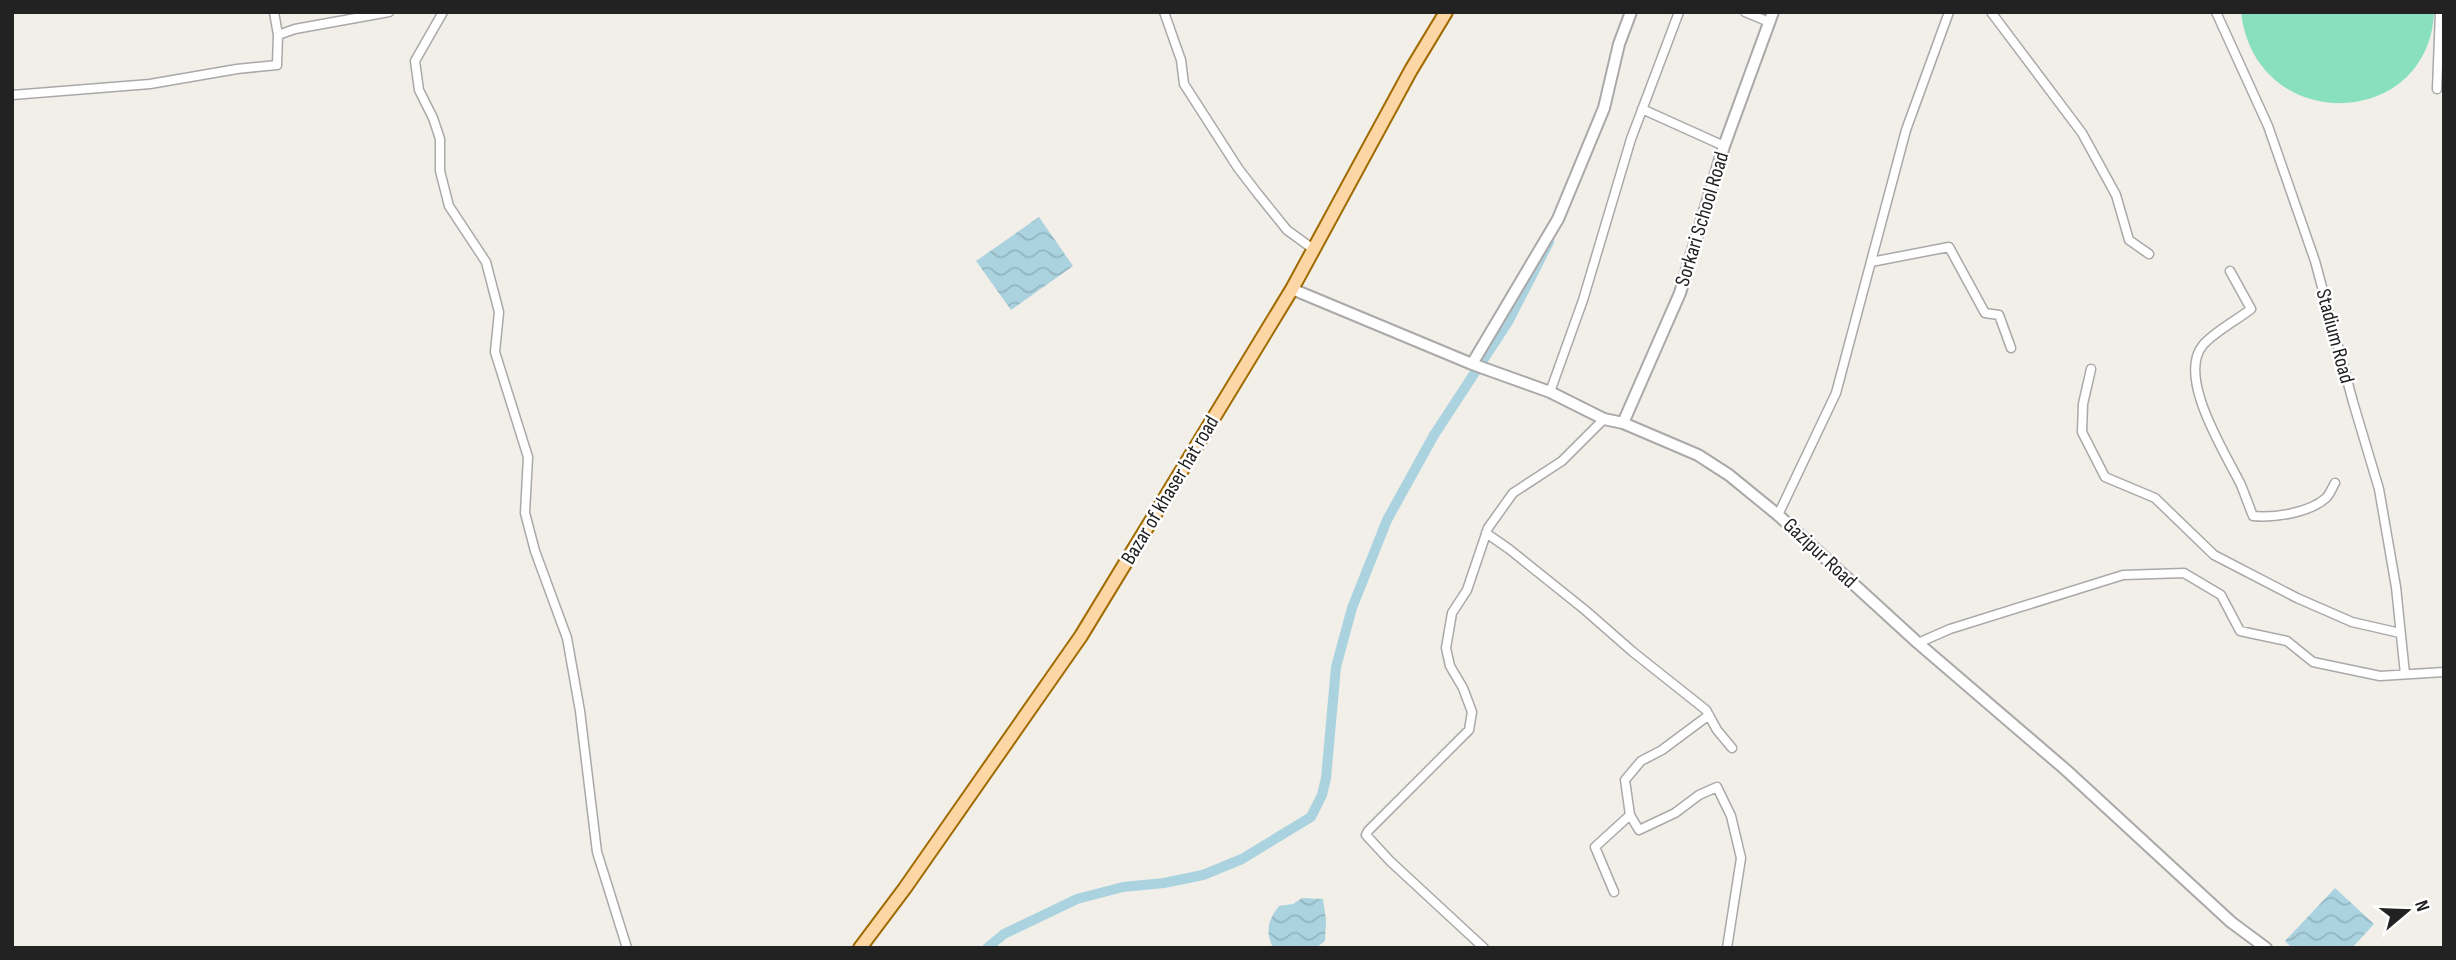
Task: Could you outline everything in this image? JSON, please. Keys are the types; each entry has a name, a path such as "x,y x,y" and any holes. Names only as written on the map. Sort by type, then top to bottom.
{"main road":[{"name":"Bazar of khaser hat road","path":"860,948 1081,636 1292,289 1411,70 1446,12"}],"street":[{"path":"12,95 150,84 277,65 278,35 274,12"},
{"path":"278,35 295,29 389,12"},
{"path":"443,12 415,61 419,90 440,139 440,171 449,206 486,261 499,312 495,352 528,457 525,513 535,551 567,638 580,711 597,852 627,948"},
{"path":"1164,12 1181,60 1184,84 1238,169 1287,230 1313,249"},
{"path":"1472,364 1558,219 1604,108 1619,44 1631,12"},
{"path":"1550,393 1583,300 1615,189 1642,109 1679,12"},
{"path":"1745,12 1771,17"},
{"path":"1778,515 1836,393 1906,130 1949,12"},
{"path":"1992,12 2082,133 2116,195 2129,240 2148,254"},
{"name":"Stadium Road","path":"2216,12 2268,126 2315,261 2379,489 2396,587 2405,674"},
{"path":"2437,89 2440,12"},
{"name":"Sorkari School Road","path":"1623,423 1680,293 1724,146 1771,17"},
{"path":"1642,109 1724,146"},
{"path":"1871,262 1949,247 1985,313 1999,314 2011,348"},
{"path":"2231,271 2251,309 2202,345 2194,364 2196,382 2217,442 2242,487 2253,516 2276,515 2308,508 2328,496 2335,483"},
{"name":"Gazipur Road","path":"1292,289 1472,364 1508,375 1604,419 1623,423 1698,455 1729,475 1778,515 1918,643 2066,769 2231,922 2266,948"},
{"path":"2091,369 2083,404 2081,432 2105,477 2155,498 2185,530 2224,561 2352,622 2400,632"},
{"path":"1484,948 1390,861 1366,835 1469,730 1472,712 1463,688 1450,666 1446,648 1452,613 1467,590 1478,564 1486,533 1513,492 1562,461 1604,419"},
{"path":"1486,533 1706,710 1717,730 1732,748"},
{"path":"1918,643 1950,629 2123,575 2184,573 2221,595 2240,631 2287,641 2313,662 2381,676 2444,672"},
{"path":"1709,715 1662,750 1641,761 1625,780 1630,815 1639,830 1675,813 1699,794 1717,787 1731,816 1741,858 1727,948"},
{"path":"1614,892 1595,847 1630,815"}],"green space":[{"path":"2241,12 2434,12 2425,51 2404,80 2374,97 2341,103 2307,98 2276,81 2253,52"}],"water":[{"path":"1039,217 1073,266 1011,310 976,261"},
{"path":"2335,888 2374,924 2352,948 2292,948 2285,941"},
{"path":"1302,898 1323,899 1325,941 1316,948 1273,948 1268,931 1272,916 1279,906 1293,904"}],"waterway":[{"path":"987,948 1004,934 1077,899 1123,887 1164,883 1203,875 1242,859 1311,817 1322,795 1326,778 1336,667 1352,608 1387,520 1434,435 1508,322 1549,242"}]}
